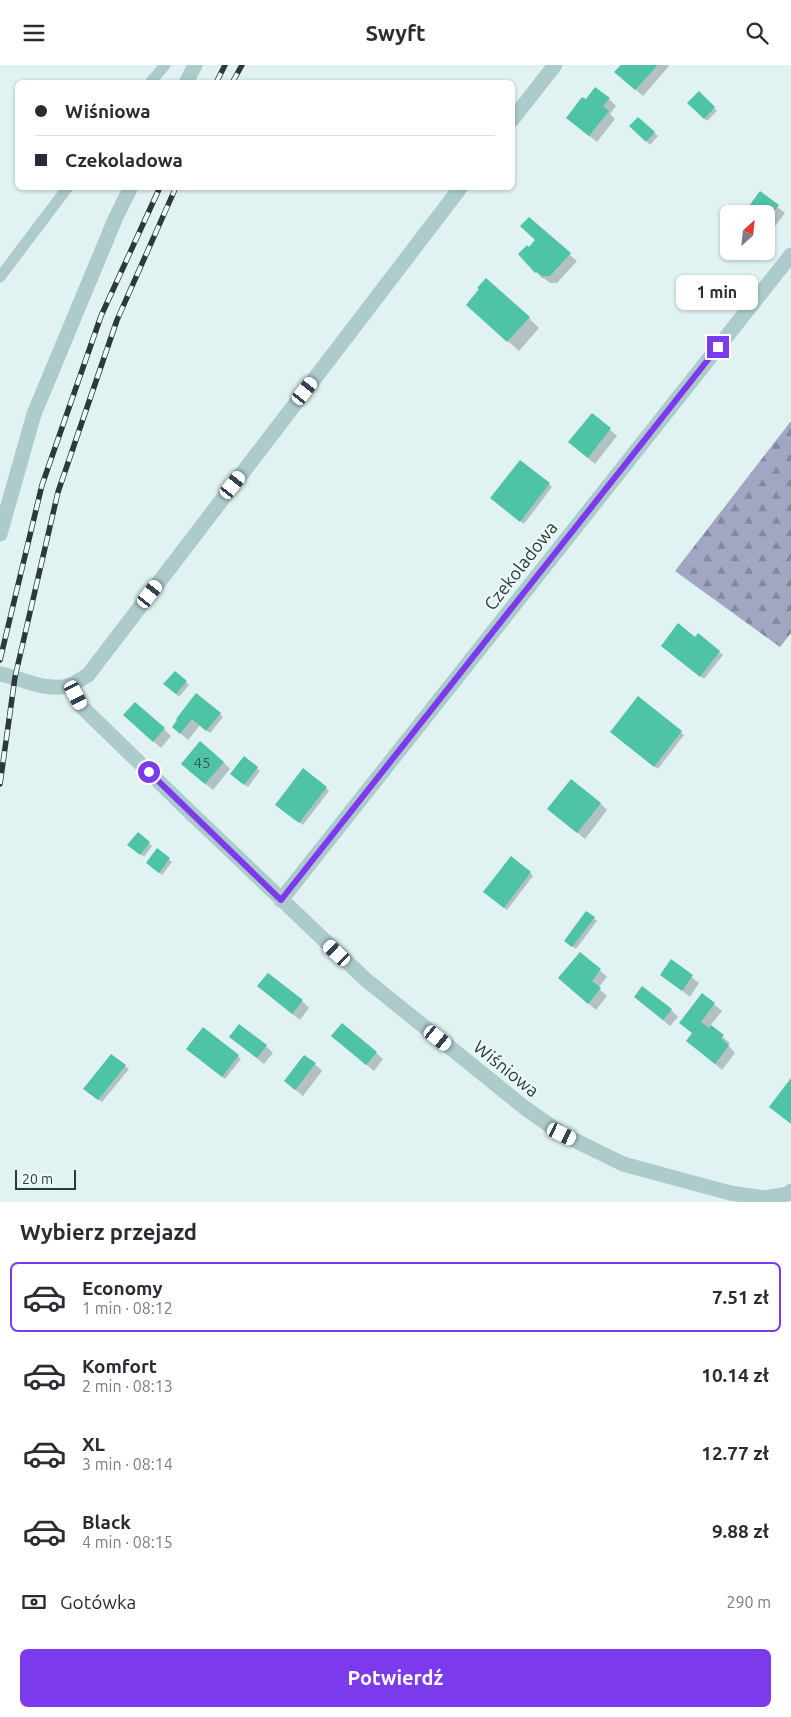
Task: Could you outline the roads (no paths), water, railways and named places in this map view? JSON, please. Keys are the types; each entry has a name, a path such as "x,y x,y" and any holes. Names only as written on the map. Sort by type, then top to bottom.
{"street":[{"path":"188,80 195,65"},
{"path":"515,116 555,65"},
{"path":"0,534 34,414 116,217 130,190"},
{"path":"0,674 52,687 71,685 88,675 459,190"},
{"name":"Czekoladowa","path":"281,900 791,255"},
{"name":"Wiśniowa","path":"71,685 81,706 365,979 525,1108 562,1134 623,1164 730,1193 765,1198 788,1194 791,1191"}],"lane":[{"path":"152,80 164,65"},
{"path":"0,277 66,190"}],"railway":[{"path":"218,80 225,65"},
{"path":"234,80 242,65"},
{"path":"0,660 42,485 101,316 159,190"},
{"path":"0,784 15,677 58,492 117,320 175,190"}]}
